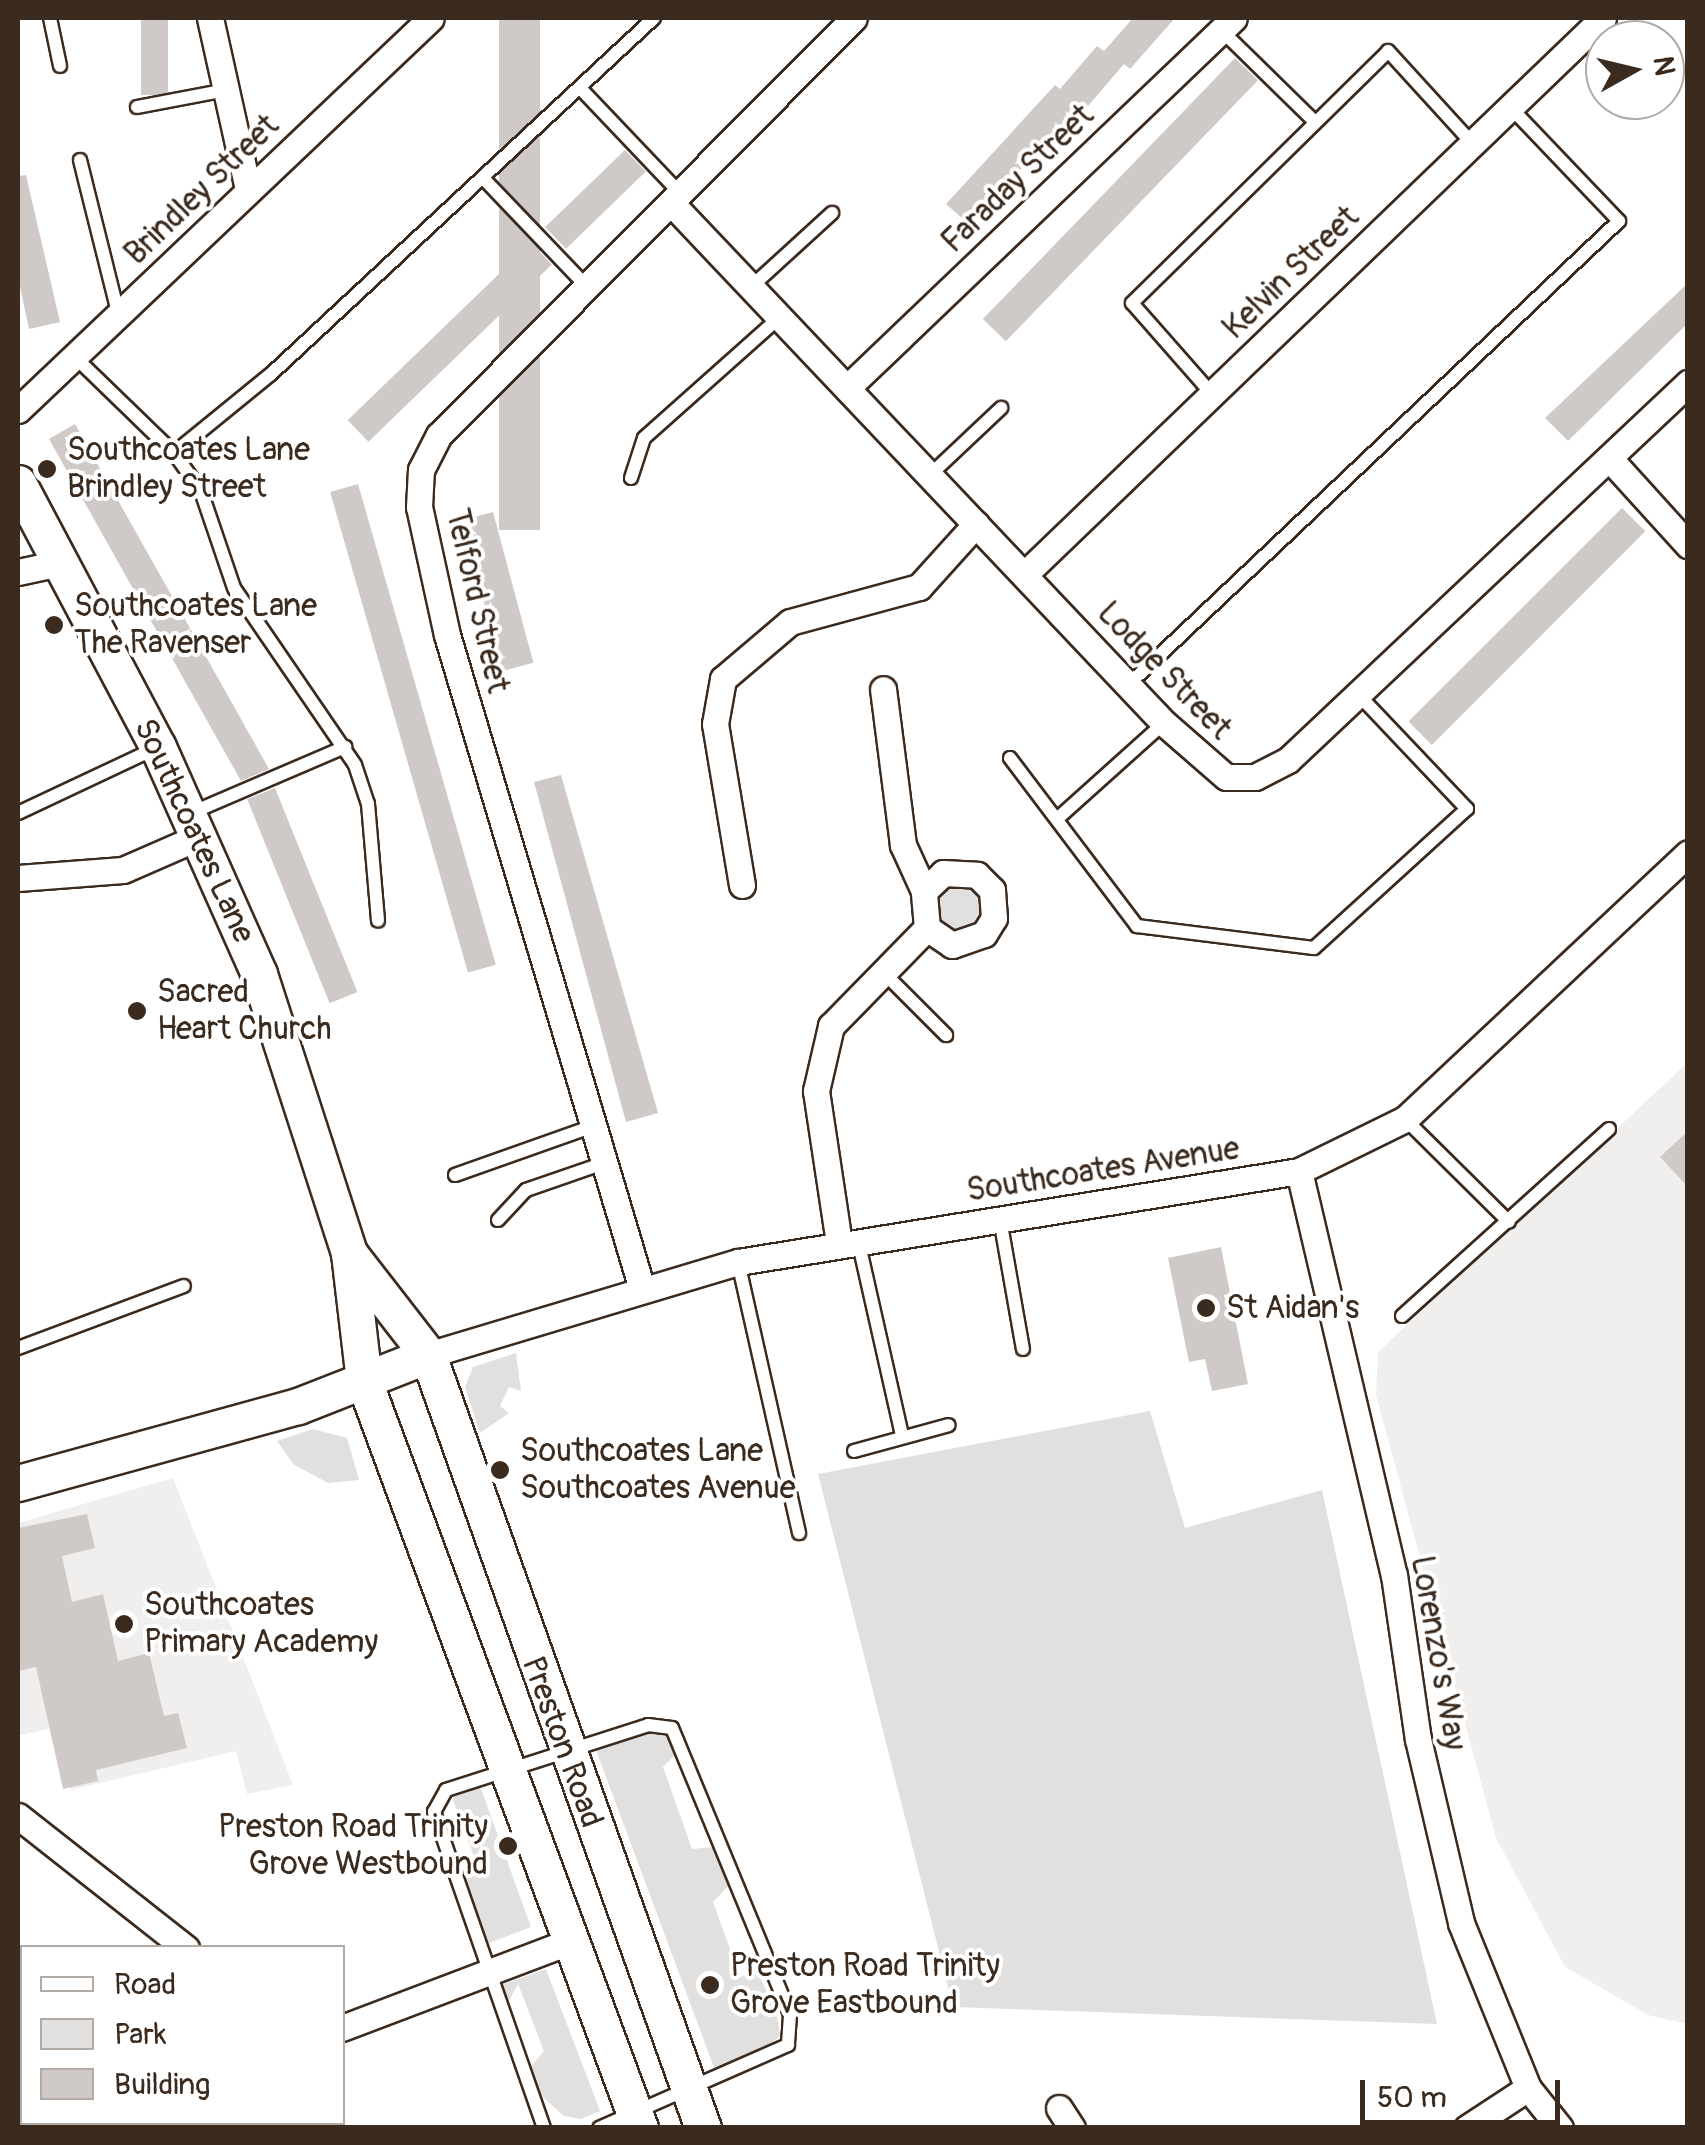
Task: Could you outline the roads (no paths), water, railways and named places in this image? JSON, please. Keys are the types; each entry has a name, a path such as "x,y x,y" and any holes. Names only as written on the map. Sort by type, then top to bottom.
{"street":[{"name":"Brindley Street","path":"18,410 431,18"},
{"path":"815,18 832,38"},
{"name":"Telford Street","path":"642,1289 446,635 419,507 421,470 439,435 679,201 854,18"},
{"name":"Kelvin Street","path":"1024,574 1603,18"},
{"name":"Faraday Street","path":"847,388 1230,21"},
{"path":"218,23 226,90 248,190"},
{"name":"Lodge Street","path":"679,201 780,318 1164,723 1226,778 1256,777 1288,760 1688,383"},
{"path":"1608,458 1688,545"},
{"name":"Southcoates Lane","path":"18,483 55,564 158,747 196,825 259,974 349,1254 364,1381"},
{"path":"742,884 715,724 723,679 790,622 920,587 976,524"},
{"path":"18,572 55,564"},
{"path":"849,1242 816,1091 832,1026 927,928 924,891 903,845 883,689"},
{"path":"18,878 124,870 196,825"},
{"name":"Southcoates Avenue","path":"428,1355 738,1262 1299,1171 1404,1119 1688,853"},
{"path":"924,891 943,873 977,875 992,890 994,918 984,934 952,944 927,928"},
{"name":"Lorenzo's Way","path":"1299,1171 1394,1575 1418,1739 1461,1923 1528,2088 1560,2128"},
{"name":"Southcoates Lane","path":"349,1254 428,1355"},
{"path":"18,1483 364,1381 428,1355"},
{"name":"Preston Road","path":"428,1355 565,1752 703,2128"},
{"name":"Preston Road","path":"364,1381 637,2121"},
{"path":"18,1816 182,1945"},
{"path":"345,2027 571,1941"},
{"path":"1467,2128 1528,2088"}],"lane":[{"path":"51,18 60,66"},
{"path":"174,453 483,178 654,18"},
{"path":"1230,21 1316,122"},
{"path":"1212,394 1132,303 1388,50 1472,144"},
{"path":"580,88 679,201"},
{"path":"137,107 226,90"},
{"path":"1129,684 1619,221 1510,107"},
{"path":"80,160 119,315"},
{"path":"483,178 589,289"},
{"path":"751,287 832,213"},
{"path":"631,478 644,438 780,318"},
{"path":"76,358 174,453 210,510 234,588 345,747 368,804 378,922"},
{"path":"930,475 1001,408"},
{"path":"1010,758 1137,926 1314,948 1467,809 1358,694"},
{"path":"1057,819 1164,723"},
{"path":"18,813 158,747"},
{"path":"196,825 345,747"},
{"path":"884,973 946,1035"},
{"path":"1404,1119 1509,1222"},
{"path":"456,1175 593,1126"},
{"path":"1402,1316 1609,1129"},
{"path":"498,1220 526,1190 604,1163"},
{"path":"1000,1220 1023,1349"},
{"path":"849,1242 902,1436"},
{"path":"738,1262 800,1533"},
{"path":"18,1348 184,1286"},
{"path":"854,1450 949,1424"},
{"path":"544,2128 486,1973 434,1812 446,1790 508,1768 648,1725 672,1728 790,2016 788,2045 770,2060 690,2090 637,2121 599,2128"}],"place":[{"name":"Southcoates Lane Brindley Street","path":"47,469"},
{"name":"Southcoates Lane The Ravenser","path":"54,625"},
{"name":"Sacred Heart Church","path":"137,1011"},
{"name":"St Aidan's","path":"1206,1308"},
{"name":"Southcoates Lane Southcoates Avenue","path":"500,1470"},
{"name":"Southcoates Primary Academy","path":"124,1624"},
{"name":"Preston Road Trinity Grove Westbound","path":"508,1846"},
{"name":"Preston Road Trinity Grove Eastbound","path":"710,1985"}]}
